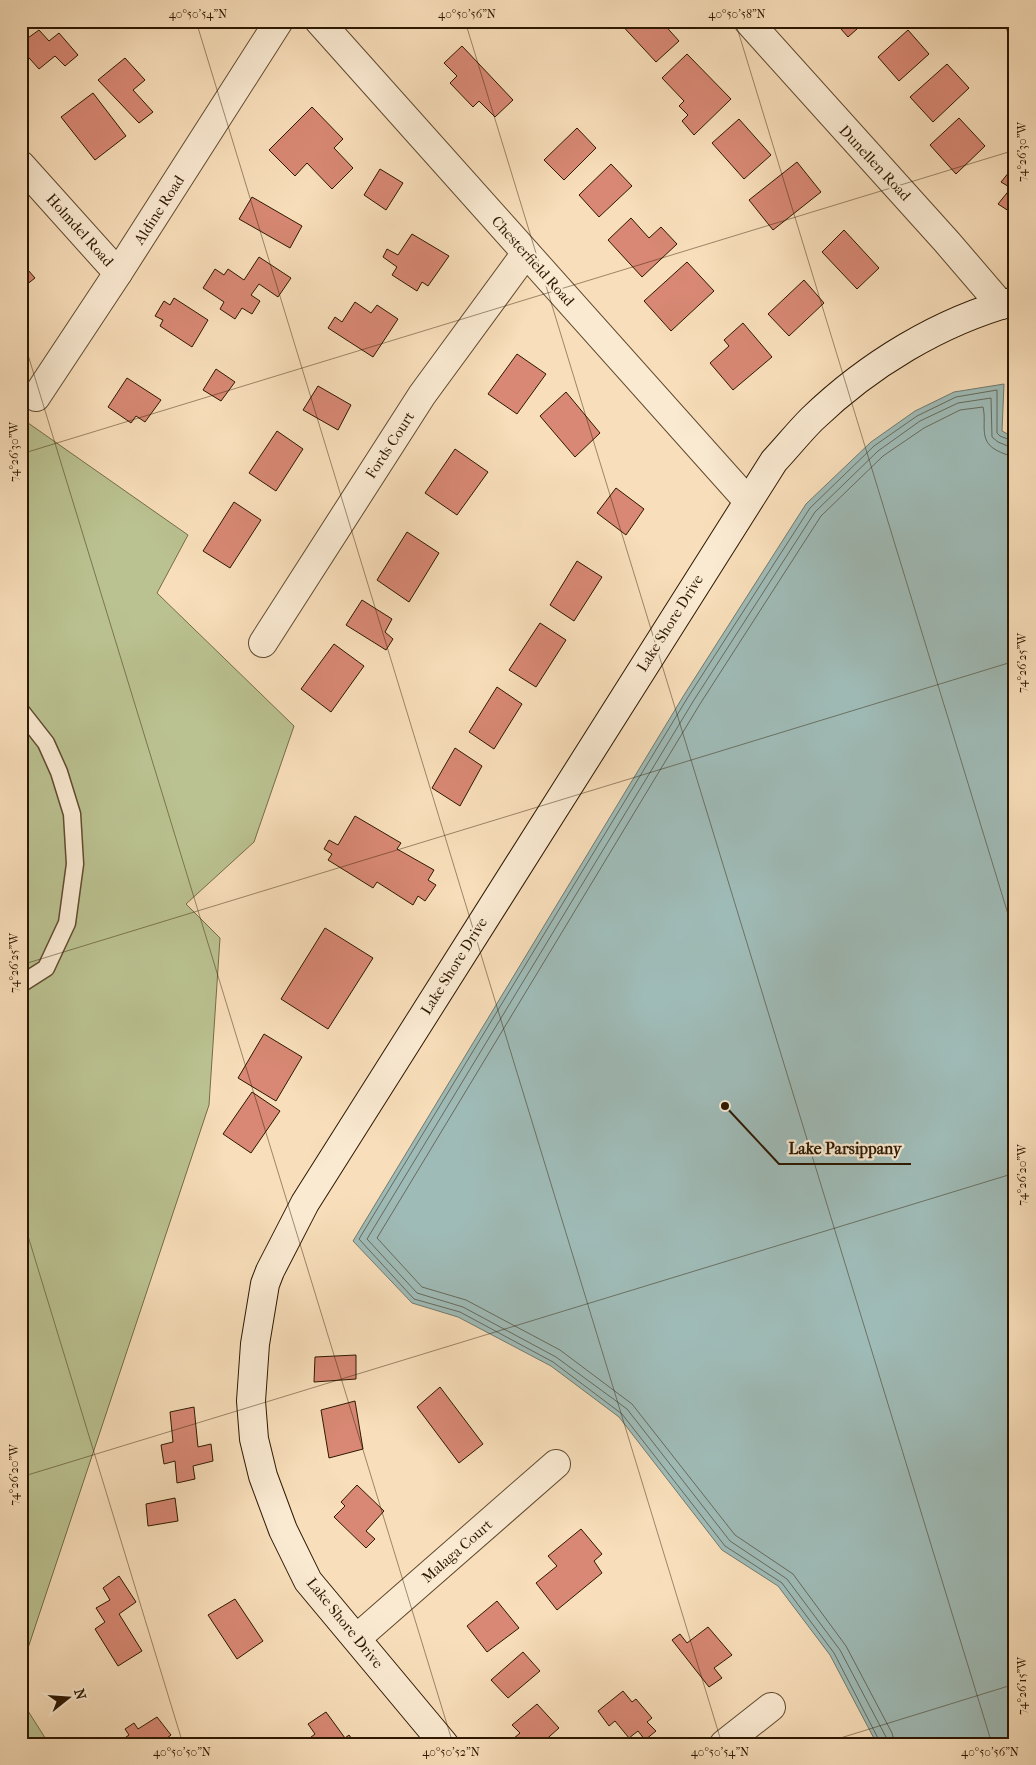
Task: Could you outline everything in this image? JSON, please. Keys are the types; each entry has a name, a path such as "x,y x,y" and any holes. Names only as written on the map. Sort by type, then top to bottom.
{"street":[{"name":"Aldine Road","path":"36,397 280,21"},
{"name":"Chesterfield Road","path":"319,21 747,500"},
{"name":"Dunellen Road","path":"748,21 947,242 1008,303"},
{"name":"Holmdel Road","path":"21,165 118,273"},
{"name":"Fords Court","path":"264,643 422,394 526,253"},
{"name":"Lake Shore Drive","path":"444,1744 308,1581 283,1530 263,1476 254,1439 251,1401 254,1344 270,1271 305,1203 747,500 774,461 806,426 856,382 903,349 954,323 1008,303"},
{"name":"Malaga Court","path":"357,1638 556,1464"},
{"path":"724,1744 770,1707"}],"lane":[{"path":"21,711 46,744 59,772 72,814 75,864 67,923 46,968 21,984"}],"green space":[{"path":"21,418 188,535 157,593 294,726 254,842 186,904 220,938 209,1105 21,1669"},
{"path":"21,1700 49,1744 21,1744"}],"water":[{"path":"1004,384 1002,431 1015,438 1015,1744 877,1744 830,1655 778,1586 722,1550 619,1417 551,1366 458,1317 412,1303 353,1241 684,695 806,504 871,442 915,411 954,392"}],"building":[{"path":"618,21 661,21 679,41 656,62"},
{"path":"834,21 866,21 848,37"},
{"path":"39,30 49,41 59,33 78,55 65,66 55,56 39,69 21,49 21,43"},
{"path":"908,30 929,54 899,81 878,57"},
{"path":"462,46 513,100 495,117 479,101 473,107 450,83 457,76 444,63"},
{"path":"687,54 731,99 694,135 682,121 688,115 679,106 684,101 662,78"},
{"path":"125,58 145,80 133,90 153,112 139,123 98,80"},
{"path":"947,64 969,88 933,122 910,97"},
{"path":"93,93 126,136 95,160 61,117"},
{"path":"312,107 343,139 334,148 353,168 332,189 307,163 295,176 269,150"},
{"path":"959,118 985,146 956,174 930,145"},
{"path":"739,119 771,155 744,179 712,143"},
{"path":"577,128 596,148 564,180 544,160"},
{"path":"797,162 821,192 773,230 749,200"},
{"path":"611,164 632,186 599,217 579,195"},
{"path":"380,169 403,183 386,210 364,195"},
{"path":"1010,171 1015,174 1015,215 998,204 1011,188 1001,182"},
{"path":"252,197 302,226 290,248 239,219"},
{"path":"631,218 649,238 661,227 677,244 642,277 608,240"},
{"path":"844,230 879,268 857,289 822,252"},
{"path":"412,234 449,256 428,286 422,282 417,291 392,275 397,267 383,257 387,249 398,255"},
{"path":"259,257 291,278 278,297 259,284 251,295 260,301 252,314 242,308 235,319 220,309 224,302 203,288 215,269 224,275 228,269 244,280"},
{"path":"21,262 35,278 21,289"},
{"path":"687,262 714,291 671,331 644,301"},
{"path":"804,280 824,303 789,336 768,314"},
{"path":"174,298 208,320 192,347 160,326 163,320 155,316 164,301 170,305"},
{"path":"355,302 371,313 377,305 398,319 373,357 328,328 335,317 342,322"},
{"path":"743,323 772,357 733,390 710,363 729,346 724,340"},
{"path":"517,354 546,374 517,414 488,394"},
{"path":"216,369 235,382 221,401 203,390"},
{"path":"127,378 161,400 145,422 136,416 131,423 108,407"},
{"path":"318,386 351,405 338,430 303,410"},
{"path":"566,392 600,433 575,457 540,416"},
{"path":"277,431 303,449 276,491 249,473"},
{"path":"455,449 488,472 457,515 425,493"},
{"path":"616,488 644,509 626,535 597,513"},
{"path":"234,502 261,520 230,568 203,551"},
{"path":"407,532 439,553 409,602 377,580"},
{"path":"577,561 602,577 574,621 550,605"},
{"path":"362,600 392,619 385,632 393,639 386,650 346,625"},
{"path":"540,623 566,640 536,687 509,670"},
{"path":"334,644 364,666 331,712 301,689"},
{"path":"497,687 522,704 494,749 469,732"},
{"path":"455,748 482,766 460,806 432,788"},
{"path":"355,816 401,843 397,849 434,870 428,880 436,885 425,901 418,896 413,905 377,882 373,888 328,860 332,854 324,849 329,840 338,845"},
{"path":"325,928 373,958 328,1029 281,999"},
{"path":"264,1034 302,1057 276,1101 238,1078"},
{"path":"252,1092 280,1111 251,1153 223,1134"},
{"path":"356,1355 356,1379 314,1382 315,1357"},
{"path":"440,1387 483,1444 459,1463 417,1407"},
{"path":"355,1401 363,1449 329,1458 321,1410"},
{"path":"194,1407 198,1447 211,1444 213,1461 193,1466 195,1479 177,1483 175,1461 164,1464 161,1445 173,1442 170,1412"},
{"path":"357,1485 384,1511 366,1531 375,1539 366,1548 334,1517 345,1506 341,1502"},
{"path":"175,1498 178,1521 148,1526 146,1504"},
{"path":"581,1529 602,1554 594,1561 602,1573 557,1610 536,1583 557,1566 548,1556"},
{"path":"119,1576 136,1602 119,1614 142,1651 118,1666 95,1629 105,1622 96,1608 110,1600 103,1588"},
{"path":"235,1599 263,1641 237,1659 208,1615"},
{"path":"497,1601 519,1628 487,1652 467,1626"},
{"path":"708,1627 732,1655 714,1668 722,1678 709,1687 672,1640 680,1634 687,1643"},
{"path":"523,1652 540,1671 508,1698 491,1680"},
{"path":"623,1691 632,1702 636,1699 652,1718 647,1722 656,1731 645,1740 638,1731 629,1738 615,1721 609,1726 598,1711"},
{"path":"537,1704 559,1728 541,1744 518,1744 513,1739 520,1733 512,1725"},
{"path":"326,1712 345,1738 349,1735 356,1744 302,1744 315,1734 308,1724"},
{"path":"157,1717 171,1735 159,1744 116,1744 129,1735 125,1729 134,1723 138,1729"}],"place":[{"name":"Lake Parsippany","path":"725,1106"}]}
